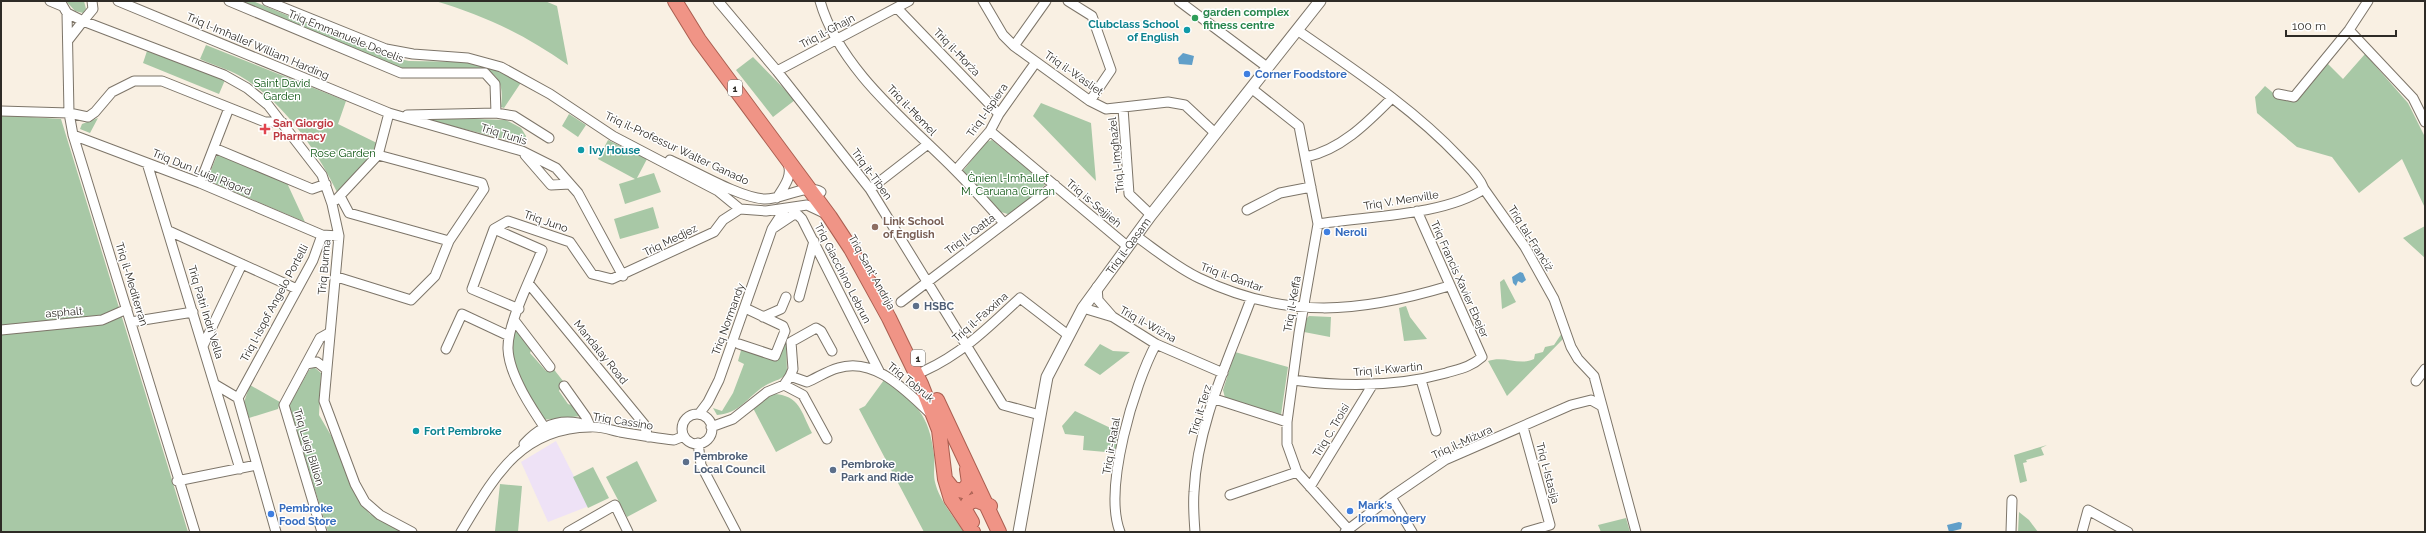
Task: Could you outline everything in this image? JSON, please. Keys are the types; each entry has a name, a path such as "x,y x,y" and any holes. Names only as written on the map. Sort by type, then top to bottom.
{"highway":[{"name":"Triq Sant' Andrija","path":"678,2 699,40 785,156 869,262 924,371 964,460"},
{"name":"Triq Sant' Andrija","path":"687,19 696,27 814,191 889,318 921,384 935,417 939,430 945,479 951,499 973,532"},
{"name":"1","path":"945,479 953,488 963,491 969,480 964,460"},
{"path":"964,460 976,471 992,507 999,532"},
{"path":"979,532 965,508 968,503 974,500 992,507 1008,532"}],"street":[{"name":"Triq Burma","path":"50,1 63,7 83,21 224,75 247,88 268,105 311,158 326,184 339,236 337,277 329,333 324,401 359,493 365,502 380,515 412,532"},
{"name":"Triq l-Imħallef William Harding","path":"118,1 394,114"},
{"name":"Triq Emmanuele Decelis","path":"229,1 401,73 485,73 495,84 496,114"},
{"name":"Triq il-Professur Walter Ganado","path":"267,1 386,49 413,54 468,58 501,67 520,76 613,136 718,191 740,209 766,211 803,205 813,206 830,217"},
{"name":"Triq it-Tiben","path":"718,1 777,70 870,189 1003,405 1040,415"},
{"name":"Triq il-Ħemel","path":"820,1 835,41 855,68 928,144 956,170 1004,223"},
{"name":"Triq il-Għajn","path":"777,70 909,1"},
{"name":"Triq il-Wasliet","path":"983,1 1003,35 1014,46 1090,101 1106,109 1168,102 1185,105 1215,133"},
{"path":"1014,46 1046,1"},
{"path":"1068,1 1092,16 1111,70 1090,101"},
{"path":"1179,1 1267,67"},
{"name":"Triq il-Qasam","path":"1019,532 1047,377 1082,308 1151,215 1320,1"},
{"path":"2278,94 2294,97 2349,30 2368,1"},
{"path":"69,39 94,5"},
{"path":"94,5 100,28"},
{"name":"Triq il-Mediterran","path":"63,7 69,39 69,113 73,135 131,322 177,481 195,532"},
{"name":"Triq il-Ħorża","path":"897,8 999,114"},
{"name":"Triq tal-Franċiż","path":"1297,30 1392,98 1441,138 1480,180 1484,189 1526,247 1554,299 1571,347 1578,359 1594,376 1600,395 1600,405 1636,532"},
{"path":"2349,30 2413,98 2425,121"},
{"name":"Triq l-Ispiera","path":"956,170 990,131 999,114 1036,62"},
{"path":"1,111 69,113 84,117 92,115 112,92 134,81 162,81 265,122 282,122"},
{"name":"Triq il-Keffa","path":"1251,88 1299,126 1306,156 1318,224 1303,309 1287,422 1287,444 1297,472 1346,531"},
{"path":"1306,156 1314,155 1358,132 1392,98"},
{"path":"200,183 229,108"},
{"name":"Triq l-Imgħażel","path":"1123,108 1129,194 1151,215"},
{"path":"332,204 378,155 394,114 496,114 514,116 549,138"},
{"name":"Triq Tunis","path":"394,114 522,151 556,168 578,193 623,276"},
{"name":"Triq il-Professur Walter Ganado","path":"590,121 741,193 764,199 814,191"},
{"name":"Triq is-Sejjieħ","path":"990,131 1127,246"},
{"name":"Triq Dun Luigi Rigord","path":"73,135 200,183 322,235"},
{"path":"870,189 928,144"},
{"path":"214,148 312,189 326,184"},
{"path":"522,151 551,185 570,184"},
{"path":"337,277 411,300 435,276 449,241 484,189 482,183 378,155"},
{"path":"777,198 785,185 790,170 785,156"},
{"name":"Triq Patri Indrì Vella","path":"147,163 216,385 240,469"},
{"name":"Triq il-Qatta","path":"900,302 1055,185"},
{"path":"1247,210 1280,193 1311,187"},
{"name":"Triq V. Menville","path":"1318,224 1417,211 1470,198 1484,189"},
{"name":"Triq Medjez","path":"623,276 714,232 723,220 736,195 741,193"},
{"path":"340,196 349,213 449,241"},
{"name":"Triq Medjez","path":"723,220 740,209"},
{"name":"Triq Normandy","path":"699,414 708,402 718,380 772,229 785,209"},
{"path":"766,211 772,229"},
{"name":"Triq Francis Xavier Ebejer","path":"1417,211 1449,286 1482,357"},
{"name":"Triq Giacchino Lebrun","path":"772,229 793,215 798,215 814,241 879,371"},
{"name":"Triq Juno","path":"494,229 508,221 549,234 570,242 592,274 612,280 623,276"},
{"path":"460,532 493,479 531,436 546,431 531,407 512,368 508,349 514,320 519,309 529,284 542,250 494,229 472,289 519,309"},
{"path":"169,231 297,289"},
{"path":"322,235 339,236"},
{"name":"Triq l-Isqof Angelo Portelli","path":"238,398 313,260 322,235"},
{"name":"Triq il-Qantar","path":"1136,236 1174,264 1199,278 1251,299 1303,309 1361,307 1402,300 1449,286"},
{"path":"799,297 814,241"},
{"path":"203,346 242,264"},
{"name":"Mandalay Road","path":"529,284 644,424 648,437"},
{"path":"1098,287 1098,300 1113,317"},
{"path":"763,317 781,309 786,297"},
{"name":"Triq il-Faxxina","path":"924,371 948,360 967,346 1020,298 1068,335"},
{"name":"Triq it-Terz","path":"1195,532 1194,492 1198,461 1223,373 1251,299"},
{"path":"739,344 775,356 785,331 783,326 745,308"},
{"name":"Triq il-Wiżna","path":"1082,308 1113,317 1156,344 1223,373"},
{"name":"asphalt","path":"1,330 102,320 127,310"},
{"path":"131,322 193,312"},
{"path":"446,349 462,314 510,336"},
{"path":"514,320 550,367"},
{"path":"711,427 733,419 767,392 784,385 793,369 791,342 816,328 821,331 832,351"},
{"name":"Triq Luigi Billion","path":"322,532 284,405 320,338 329,333"},
{"name":"Triq ir-Ratal","path":"1120,532 1116,521 1117,478 1124,430 1137,388 1156,344"},
{"name":"Triq il-Kwartin","path":"1293,380 1332,385 1373,384 1421,380 1473,365 1482,357"},
{"path":"306,364 318,362 326,369"},
{"name":"Triq Tobruk","path":"790,376 807,382 843,367 861,366 879,371 935,417"},
{"path":"2416,381 2425,369"},
{"path":"1421,380 1436,430"},
{"name":"Triq C. Troisi","path":"1310,487 1373,384"},
{"path":"216,385 238,398 276,532"},
{"path":"784,385 801,393 826,439"},
{"path":"564,386 586,417 590,426"},
{"path":"1215,399 1287,422"},
{"name":"Triq il-Miżura","path":"1346,531 1391,497 1445,460 1571,405 1591,400 1600,405"},
{"path":"699,414 708,419 711,427 710,436 698,444 690,442 684,436 682,428 685,420 699,414"},
{"name":"Triq Cassino","path":"546,431 557,422 576,421 590,426 648,437 674,440 684,436"},
{"name":"Triq l-Istasija","path":"1523,427 1550,525 1526,532"},
{"path":"698,444 701,465 736,532"},
{"path":"177,481 257,466"},
{"path":"1230,495 1297,472"},
{"path":"1391,497 1412,532"},
{"path":"2011,532 2012,500"},
{"path":"568,532 615,505 628,532"},
{"path":"2082,532 2088,510 2128,532"}],"shaded area":[{"path":"556,441 589,506 548,522 521,462"}],"green space":[{"path":"66,1 84,1 86,9 83,13 75,11"},
{"path":"236,1 253,1 385,56 409,61 470,62 489,67 522,81 504,108 501,107 502,95 500,84 491,72 485,69 404,70"},
{"path":"435,1 545,1 557,6 568,65 536,44 504,27 471,13"},
{"path":"206,45 346,101 338,124 379,144 374,153 338,194 330,177 309,144 284,113 270,99 256,86 240,76 200,59"},
{"path":"147,51 225,80 219,94 143,63"},
{"path":"2365,54 2408,103 2425,137 2425,208 2402,159 2359,193 2332,157 2297,147 2257,113 2255,97 2265,86 2278,97 2293,101 2326,62 2343,79"},
{"path":"753,57 795,100 773,117 736,70"},
{"path":"1041,103 1091,123 1096,181 1033,116"},
{"path":"569,114 586,125 578,137 562,126"},
{"path":"1,115 61,119 188,532 1,532"},
{"path":"416,117 506,120 521,128 526,136 524,144"},
{"path":"98,118 90,133 80,129 82,124"},
{"path":"608,140 647,159 637,178 654,173 661,192 625,204 619,184 635,179 598,159"},
{"name":"Ġnien l-Imħallef M. Caruana Curran","path":"992,140 1046,184 1011,215 1001,212 963,171 986,142"},
{"path":"221,154 287,183 305,222 207,180 217,155"},
{"path":"653,207 659,228 620,239 614,219"},
{"path":"2425,226 2425,258 2403,238"},
{"path":"1504,279 1516,302 1502,309 1500,282"},
{"path":"1406,306 1410,317 1427,339 1404,341 1399,308"},
{"path":"1309,316 1331,317 1330,337 1304,332 1306,319"},
{"path":"517,328 532,348 530,353 546,371 552,367 563,381 559,391 568,404 574,406 582,416 542,420 513,364 512,347 514,329"},
{"path":"786,331 787,373 780,379 761,388 739,407 725,414 717,415 713,408 722,411 733,393 744,364 738,361 742,347 769,359 774,358"},
{"path":"1562,333 1563,339 1507,396 1488,361 1500,359 1528,361 1534,359 1535,354 1543,352 1545,347 1554,345"},
{"path":"1100,344 1113,351 1130,352 1100,375 1084,365"},
{"path":"1235,352 1288,367 1281,415 1225,398 1223,390"},
{"path":"314,367 321,373 319,415 339,449 358,500 370,514 400,528 400,532 328,532 289,406 309,370"},
{"path":"884,380 913,403 924,419 929,429 932,441 934,479 937,489 947,508 964,532 924,532 859,409 865,406"},
{"path":"250,385 280,402 278,409 249,418 244,402"},
{"path":"773,394 782,395 794,401 802,412 812,433 776,452 753,408"},
{"path":"1075,411 1121,433 1117,453 1083,450 1084,436 1065,434 1062,426"},
{"path":"2047,445 2041,448 2044,455 2026,460 2027,462 2023,463 2027,481 2020,483 2014,455"},
{"path":"637,461 657,501 627,517 606,477"},
{"path":"593,467 609,498 588,508 573,477"},
{"path":"500,484 522,486 518,532 495,531"},
{"path":"2019,512 2029,520 2038,532 2018,532"},
{"path":"1626,518 1630,532 1601,532 1598,525"}],"water":[{"path":"1183,53 1194,56 1192,65 1179,64 1178,58"},
{"path":"1520,272 1523,273 1526,280 1522,283 1518,281 1516,286 1513,283 1512,277"},
{"path":"1959,522 1962,523 1961,529 1949,532 1947,525"}],"place":[{"name":"garden complex fitness centre","path":"1195,18"},
{"name":"Clubclass School of English","path":"1187,30"},
{"name":"Corner Foodstore","path":"1247,74"},
{"name":"San Giorgio Pharmacy","path":"265,129"},
{"name":"Ivy House","path":"581,150"},
{"name":"Link School of English","path":"875,227"},
{"name":"Neroli","path":"1327,232"},
{"name":"HSBC","path":"916,306"},
{"name":"Fort Pembroke","path":"416,431"},
{"name":"Pembroke Local Council","path":"686,462"},
{"name":"Pembroke Park and Ride","path":"833,470"},
{"name":"Mark's Ironmongery","path":"1350,511"},
{"name":"Pembroke Food Store","path":"271,514"}],"park label":[{"name":"Saint David Garden","path":"282,89"},
{"name":"Rose Garden","path":"343,153"}]}
